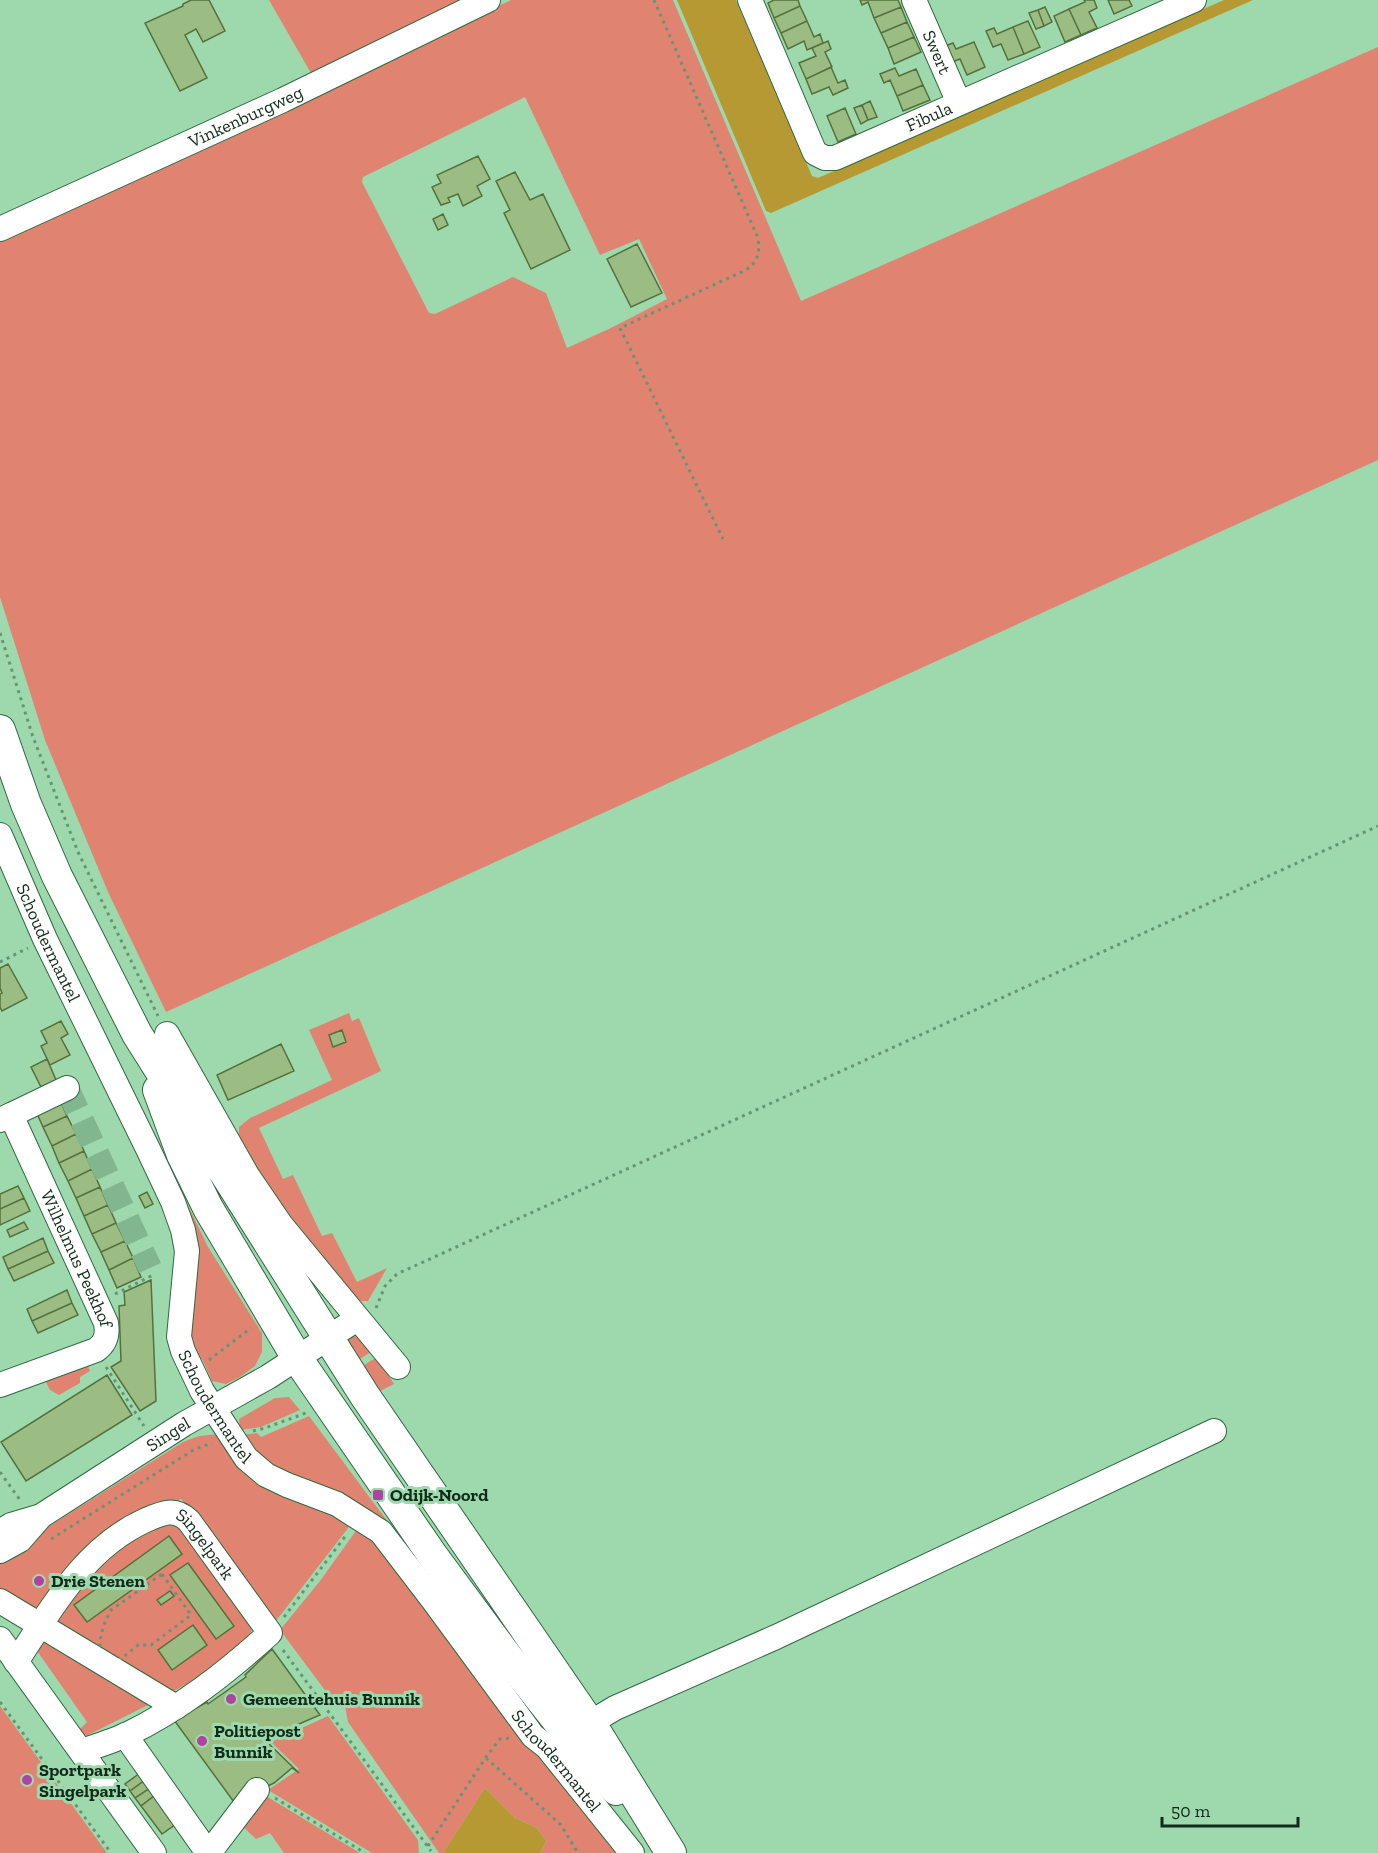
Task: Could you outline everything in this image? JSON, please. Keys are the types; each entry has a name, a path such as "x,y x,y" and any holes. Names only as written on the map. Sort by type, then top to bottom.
{"main road":[{"name":"Schoudermantel","path":"0,730 26,804 57,876 137,1034 365,1396 590,1724 656,1848"},
{"name":"Schoudermantel","path":"137,1034 182,1155 208,1208 297,1358 433,1556 518,1671 656,1848"}],"street":[{"name":"Vinkenburgweg","path":"0,230 283,100 488,0"},
{"name":"Fibula","path":"750,0 815,153 825,158 835,158 959,103 1157,7 1194,0"},
{"name":"Swert","path":"914,0 959,103"},
{"name":"Schoudermantel","path":"0,835 45,939 148,1149 183,1230 187,1251 179,1337 193,1372 213,1406 246,1458 266,1474 287,1485 337,1504 381,1532 532,1736 547,1747 632,1853"},
{"path":"167,1034 248,1175 295,1243 398,1367"},
{"path":"5,1117 67,1088"},
{"name":"Wilhelmus Peekhof","path":"0,1385 96,1350 102,1346 107,1332 106,1323 97,1303 5,1117"},
{"path":"328,1338 361,1323"},
{"name":"Singel","path":"0,1532 11,1525 41,1516 213,1406 268,1377 328,1338"},
{"path":"590,1724 615,1708 776,1637 1214,1431"},
{"name":"Singelpark","path":"16,1662 65,1588 87,1561 104,1546 140,1523 166,1512 176,1512 189,1521 270,1633"},
{"name":"Singel","path":"0,1551 20,1540 41,1516"},
{"path":"0,1601 176,1707"},
{"path":"82,1752 125,1735 176,1707 233,1666 270,1633"},
{"path":"0,1639 154,1853"},
{"path":"125,1735 208,1853 257,1790"}],"path":[{"path":"654,0 758,238 760,248 754,264 746,270 620,328 723,539"},
{"path":"0,633 33,737 78,852 167,1034"},
{"path":"361,1323 385,1286 397,1274 1378,826"},
{"path":"0,962 45,939"},
{"path":"97,1303 153,1275"},
{"path":"96,1350 144,1426"},
{"path":"49,1540 195,1449 232,1436 265,1428 308,1412"},
{"path":"0,1472 21,1501"},
{"path":"360,1517 270,1633 432,1852"},
{"path":"162,1574 192,1615 151,1645 138,1645 117,1662 104,1665 99,1643 111,1610 162,1574"},
{"path":"0,1702 111,1853"},
{"path":"428,1846 500,1739 532,1736"},
{"path":"486,1757 561,1825 578,1853"},
{"path":"257,1790 365,1853"}],"shaded area":[{"path":"269,0 470,0 312,75"},
{"path":"511,0 673,0 801,301 1378,47 1378,460 166,1012 108,892 45,740 0,597 0,239","holes":["525,97 600,255 639,239 667,299 567,348 546,293 513,277 435,314 429,313 362,182 363,177"]},
{"path":"677,0 736,0 812,176 818,178 1224,0 1253,0 771,213 766,211"},
{"path":"349,1013 352,1021 359,1018 381,1071 259,1128 283,1179 293,1175 322,1236 332,1233 357,1282 387,1268 368,1301 357,1301 280,1206 239,1139 239,1127 250,1118 332,1080 309,1030"},
{"path":"180,1189 208,1247 262,1333 262,1352 255,1366 226,1384 212,1381 202,1359 193,1358 188,1338"},
{"path":"359,1336 374,1350 360,1359 364,1365 377,1357 394,1384 378,1392 346,1344 350,1337"},
{"path":"87,1363 90,1371 80,1377 80,1383 59,1395 50,1390 45,1380"},
{"path":"289,1397 300,1410 261,1427 240,1430 239,1419 275,1398"},
{"path":"309,1416 388,1522 259,1459 241,1435 257,1433 261,1437"},
{"path":"219,1434 352,1523 272,1626 181,1499 148,1513 38,1613 0,1594 0,1557 183,1442 199,1436"},
{"path":"182,1521 253,1627 248,1637 228,1656 203,1674 168,1694 51,1622 84,1572 137,1532"},
{"path":"358,1528 384,1550 465,1663 617,1853 540,1853 546,1841 537,1828 515,1818 485,1788 443,1853 439,1853 348,1722 345,1706 340,1699 336,1705 280,1630 320,1581"},
{"path":"49,1640 152,1703 86,1736 78,1731 87,1722 35,1648"},
{"name":"Sportpark Singelpark","path":"0,1706 107,1853 0,1853"},
{"path":"328,1716 418,1840 419,1853 372,1853 268,1790 299,1769 271,1742"},
{"path":"485,1788 515,1818 537,1828 546,1841 540,1853 443,1853"},
{"path":"266,1796 360,1853 284,1853 270,1833 256,1839 242,1826"}],"building":[{"path":"191,0 209,0 225,31 203,42 196,29 185,35 207,78 180,91 145,23"},
{"path":"774,0 798,0 800,6 774,18 768,3"},
{"path":"860,0 898,0 901,7 874,18 868,2 862,5"},
{"path":"1084,0 1094,0 1097,8 1089,12 1097,28 1081,35 1069,9 1085,2"},
{"path":"1108,0 1129,0 1132,6 1114,14"},
{"path":"800,6 807,21 781,33 774,18"},
{"path":"901,7 907,22 881,33 874,18"},
{"path":"1045,7 1052,22 1044,26 1038,10"},
{"path":"1069,9 1081,35 1065,42 1054,16"},
{"path":"1038,10 1044,26 1036,29 1029,13"},
{"path":"807,21 814,37 820,34 823,43 807,50 804,41 788,49 781,33"},
{"path":"1028,21 1040,47 1024,54 1013,27"},
{"path":"907,22 914,37 888,48 881,33"},
{"path":"1013,27 1024,54 1008,60 1001,44 993,47 986,31 994,28 997,34"},
{"path":"914,37 921,52 894,64 888,48"},
{"path":"828,41 831,49 825,52 832,67 806,79 799,63 816,56 812,48"},
{"path":"974,42 985,67 967,75 960,59 952,62 945,46 953,43 956,49"},
{"path":"831,67 838,83 845,80 848,88 833,95 829,87 812,94 806,79"},
{"path":"895,68 899,76 916,69 923,85 897,96 890,80 884,83 880,74"},
{"path":"923,85 930,100 903,111 897,96"},
{"path":"870,101 877,117 868,120 862,105"},
{"path":"862,105 868,120 861,124 854,108"},
{"path":"845,108 856,134 838,142 827,116"},
{"path":"478,156 490,179 477,186 482,196 463,206 458,194 448,198 450,202 441,205 432,187 441,183 437,175"},
{"path":"515,172 530,200 543,194 570,250 531,269 504,213 510,210 496,181"},
{"path":"443,214 448,225 438,230 433,219"},
{"path":"637,244 662,293 631,307 607,259"},
{"path":"8,964 27,998 2,1011 0,1007 0,994 2,993 0,968"},
{"path":"61,1021 68,1034 61,1038 70,1055 50,1065 41,1046 47,1043 41,1031"},
{"path":"342,1030 346,1042 333,1047 329,1035"},
{"path":"281,1044 294,1071 228,1100 217,1075"},
{"path":"47,1059 56,1080 41,1087 31,1067"},
{"path":"59,1098 67,1116 43,1127 35,1109"},
{"path":"67,1116 76,1134 52,1146 43,1127"},
{"path":"76,1134 84,1151 59,1163 52,1146"},
{"path":"84,1151 92,1169 68,1181 59,1163"},
{"path":"92,1169 100,1187 76,1198 68,1181"},
{"path":"18,1186 24,1198 0,1209 0,1194"},
{"path":"100,1187 108,1205 84,1216 76,1198"},
{"path":"147,1192 153,1204 145,1208 139,1196"},
{"path":"24,1198 30,1211 0,1225 0,1209"},
{"path":"108,1205 116,1223 92,1234 84,1216"},
{"path":"24,1222 28,1229 10,1237 7,1230"},
{"path":"116,1223 125,1241 101,1252 92,1234"},
{"path":"43,1238 48,1251 8,1269 3,1257"},
{"path":"125,1241 133,1258 109,1270 101,1252"},
{"path":"48,1251 54,1263 14,1281 8,1269"},
{"path":"133,1258 141,1277 117,1288 109,1270"},
{"path":"151,1280 156,1401 140,1411 111,1367 121,1361 119,1306 125,1305 124,1292"},
{"path":"67,1290 72,1303 32,1321 27,1309"},
{"path":"72,1303 78,1315 38,1333 32,1321"},
{"path":"107,1375 132,1415 26,1481 1,1442"},
{"path":"169,1536 182,1554 87,1622 74,1605"},
{"path":"188,1563 234,1626 216,1639 170,1575"},
{"path":"170,1591 174,1596 161,1605 157,1600"},
{"path":"193,1625 207,1645 172,1670 158,1650"},
{"path":"272,1649 320,1715 285,1730 283,1728 266,1741 299,1773 292,1768 274,1783 234,1802 174,1720 207,1702 208,1704 246,1677 245,1675"},
{"path":"140,1773 145,1780 130,1791 125,1784"},
{"path":"145,1780 150,1788 135,1798 130,1791"},
{"path":"150,1788 155,1795 141,1806 135,1798"},
{"path":"155,1795 176,1824 162,1834 141,1806"}],"tunnel":[{"path":"67,1088 150,1268"}],"place":[{"name":"Odijk-Noord","path":"378,1495"},
{"name":"Drie Stenen","path":"39,1581"},
{"name":"Gemeentehuis Bunnik","path":"231,1699"},
{"name":"Politiepost Bunnik","path":"202,1741"},
{"name":"Sportpark Singelpark","path":"27,1780"}]}
